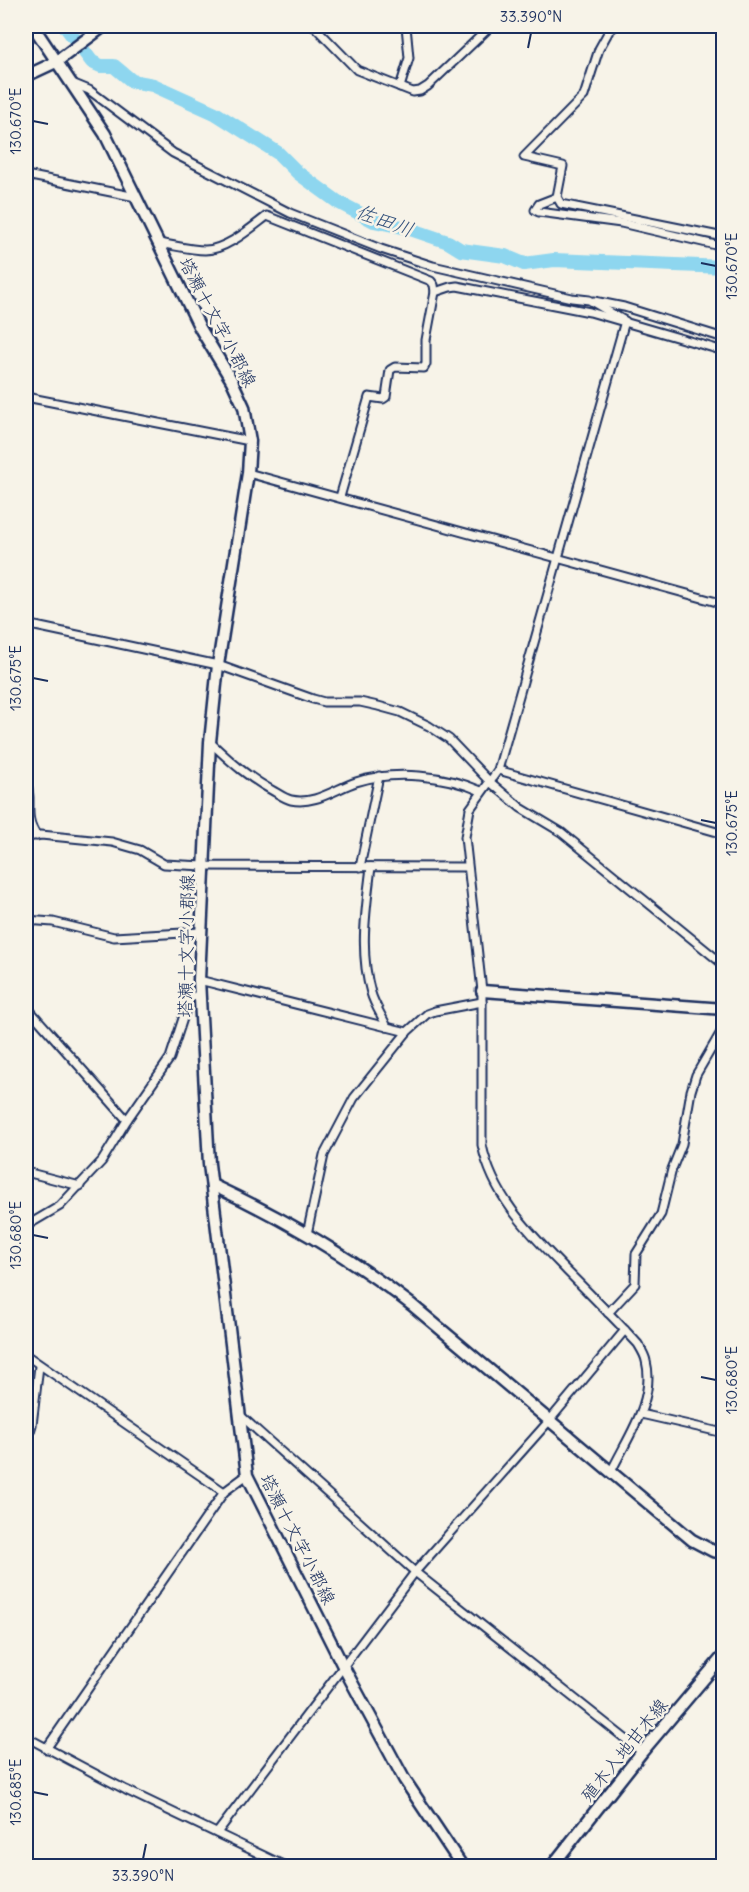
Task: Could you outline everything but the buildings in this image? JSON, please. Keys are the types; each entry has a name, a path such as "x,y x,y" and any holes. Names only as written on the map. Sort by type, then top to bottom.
{"main road":[{"name":"塔瀬十文字小郡線","path":"33,26 60,59 72,83 105,134 200,327 232,381 244,407 249,441 248,473 218,665 210,742 199,980 209,1164 247,1474 343,1666 404,1779 462,1866"},
{"path":"26,76 60,59 104,26"},
{"path":"482,997 723,1009"},
{"path":"212,1185 307,1234 369,1272 412,1305 692,1540 713,1551 723,1553"},
{"name":"殖木入地甘木線","path":"552,1866 642,1752 719,1669 723,1655"}],"street":[{"path":"314,26 357,70 413,92 428,86 490,26"},
{"path":"400,87 409,58 406,26"},
{"path":"615,26 609,31 599,49 585,96 524,157 563,166 557,197 561,204 723,237"},
{"path":"72,83 89,90 173,153 290,213 381,249 433,266 572,298 624,307 723,338"},
{"path":"26,174 136,197"},
{"path":"557,197 539,204 535,210 539,213 621,223 723,247"},
{"path":"158,243 206,250 220,246 245,233 267,216 431,281 434,285 435,292 426,340 426,364 424,368 395,367 390,370 386,397 383,399 369,397 340,497"},
{"path":"435,292 457,286 590,312 723,351"},
{"path":"589,300 625,321"},
{"path":"611,1472 641,1414 647,1378 646,1360 638,1344 526,1229 505,1202 493,1182 485,1161 482,1145 482,997 465,837 470,809 498,770 625,321"},
{"path":"26,397 249,441"},
{"path":"248,473 723,604"},
{"path":"26,624 218,665 313,699 324,702 360,702 400,712 429,726 449,739 490,782 520,808 561,832 723,965"},
{"path":"210,742 239,770 290,800 317,799 354,783 394,774 451,781 481,791"},
{"path":"498,770 723,834"},
{"path":"360,867 379,776"},
{"path":"26,781 29,822 37,836"},
{"path":"26,837 112,842 140,850 164,864 467,867"},
{"path":"371,867 364,922 365,965 371,995 387,1027"},
{"path":"26,920 53,922 114,937 200,932"},
{"path":"199,980 407,1032"},
{"path":"26,1226 60,1206 102,1161 170,1058 189,1000 200,995"},
{"path":"307,1234 324,1155 354,1098 407,1032 427,1014 482,997"},
{"path":"26,1006 127,1120"},
{"path":"608,1313 635,1284 636,1254 661,1214 672,1168 682,1144 693,1083 723,1027"},
{"path":"26,1172 80,1186"},
{"path":"217,1833 415,1572 549,1421 625,1330"},
{"path":"26,1355 224,1492"},
{"path":"26,1445 32,1425 39,1366"},
{"path":"238,1413 415,1572 642,1752"},
{"path":"641,1414 723,1433"},
{"path":"46,1749 224,1492 247,1474"},
{"path":"26,1737 46,1749 285,1866"}],"waterway":[{"name":"佐田川","path":"65,26 92,62 101,66 114,66 132,81 153,85 215,113 278,153 298,173 338,202 374,221 407,228 448,242 461,250 505,256 524,264 554,260 724,267"}]}
